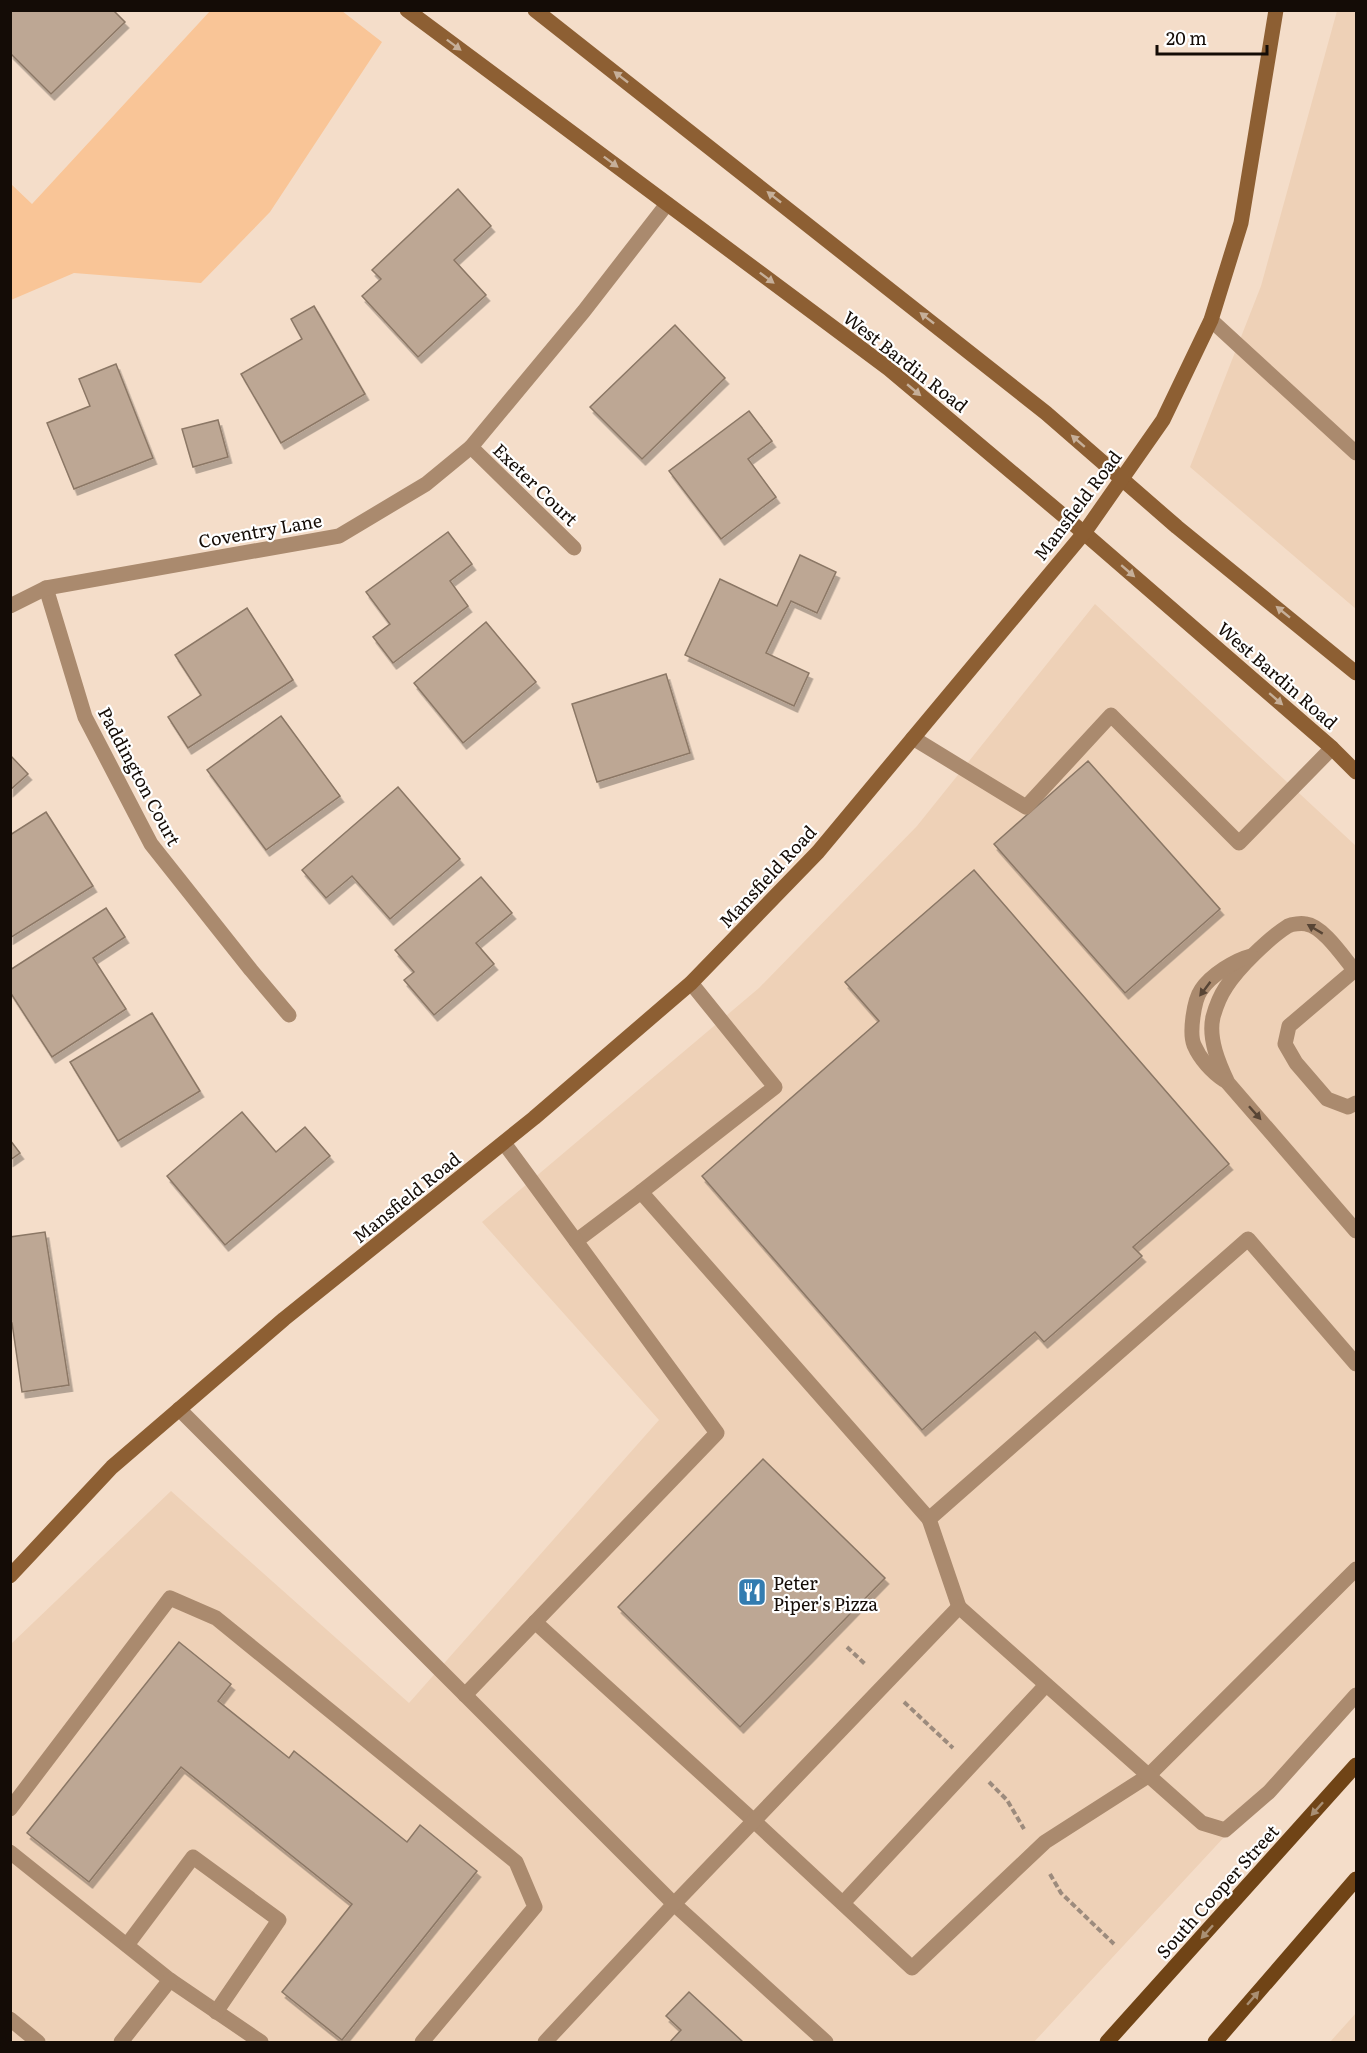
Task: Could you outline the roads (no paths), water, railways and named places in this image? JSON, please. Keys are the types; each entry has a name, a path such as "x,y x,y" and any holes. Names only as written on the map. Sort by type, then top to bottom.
{"main road":[{"name":"West Bardin Road","path":"407,10 889,369 1084,532 1332,748 1356,772"},
{"path":"536,10 1037,405 1122,480 1356,674"},
{"name":"Mansfield Road","path":"10,1576 112,1467 284,1319 504,1143 691,983 818,852 1084,532 1162,420 1211,320 1241,223 1276,10"},
{"name":"South Cooper Street","path":"1107,2043 1356,1765"},
{"path":"1215,2043 1356,1878"}],"street":[{"name":"Coventry Lane","path":"10,606 46,588 339,536 426,484 471,447 584,311 667,204"},
{"path":"1211,320 1356,453"},
{"name":"Exeter Court","path":"471,447 574,548"},
{"name":"Paddington Court","path":"46,588 85,717 151,844 289,1015"},
{"path":"913,738 1026,807 1111,715 1239,843 1332,748"},
{"path":"1228,1083 1215,1048 1213,1018 1220,998 1227,985 1251,956 1290,925 1307,924 1327,937 1356,970 1289,1026 1285,1044 1296,1063 1328,1099 1348,1107 1356,1103"},
{"path":"1251,956 1239,959 1215,976 1201,990 1191,1032 1194,1045 1214,1073 1228,1083 1356,1231"},
{"path":"576,1241 775,1087 691,983"},
{"path":"465,1695 717,1432 504,1143"},
{"path":"641,1192 929,1519 959,1607 1202,1823 1225,1830 1269,1792 1356,1695"},
{"path":"929,1519 1248,1239 1356,1364"},
{"path":"179,1409 674,1904 826,2043"},
{"path":"535,1622 912,1968 1045,1842 1148,1776 1356,1569"},
{"path":"10,1809 170,1598 216,1618 516,1862 535,1907 422,2043"},
{"path":"545,2043 674,1904 959,1607"},
{"path":"843,1903 1046,1685"},
{"path":"10,1852 170,1980 261,2043"},
{"path":"127,1945 193,1857 279,1920 216,2012"},
{"path":"121,2043 170,1980"},
{"path":"10,2019 38,2043"}],"place":[{"name":"Peter Piper's Pizza","path":"752,1592"}]}
